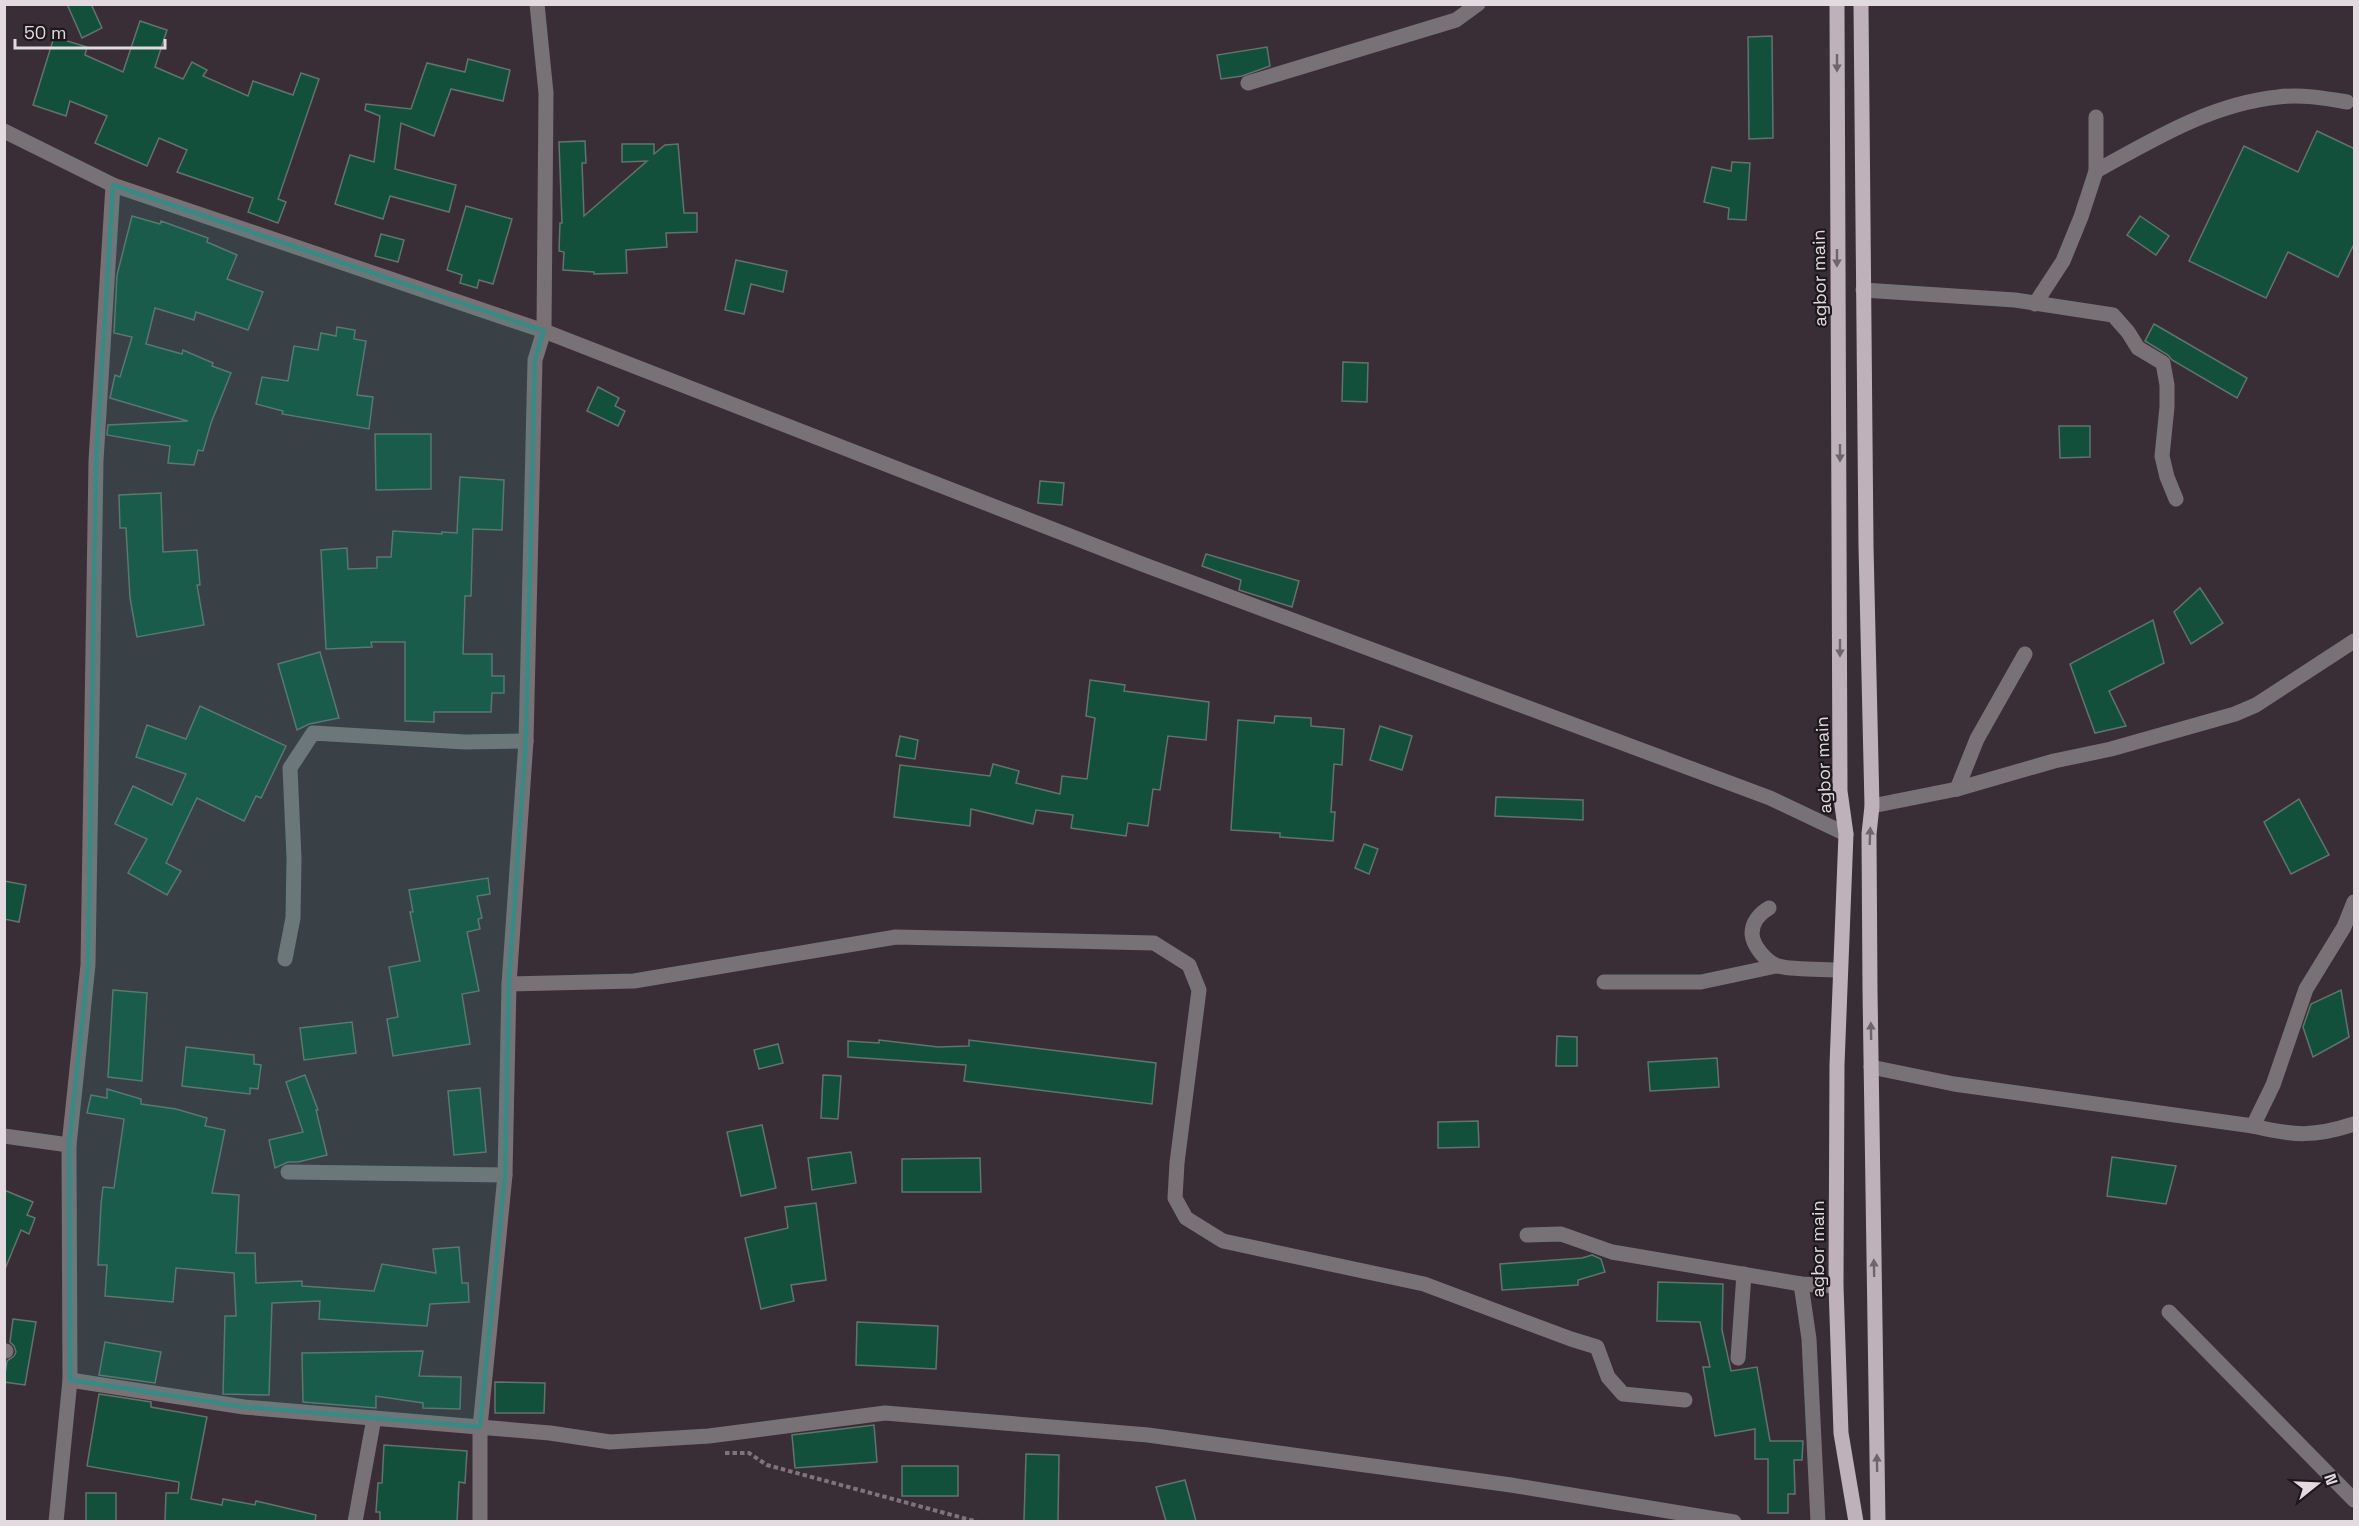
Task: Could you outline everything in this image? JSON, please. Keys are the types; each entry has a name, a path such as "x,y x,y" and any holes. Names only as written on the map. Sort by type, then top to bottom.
{"main road":[{"name":"agbor main","path":"1837,4 1840,791 1846,834 1839,970 1836,1286 1841,1433 1856,1521"},
{"path":"1861,4 1866,546 1872,806 1869,834 1878,1521"},
{"path":"1840,544 1853,543 1866,546"}],"street":[{"path":"480,1521 480,1427 505,1175 509,984 526,741 535,360 544,331 546,93 537,4"},
{"path":"1248,83 1456,20 1478,4"},
{"path":"2096,171 2196,118 2239,104 2278,96 2318,97 2347,102"},
{"path":"2035,304 2063,261 2081,217 2096,171 2096,117"},
{"path":"4,131 113,185 544,331 1142,564 1770,798 1846,834"},
{"path":"56,1521 70,1380 69,1145 88,965 96,461 113,185"},
{"path":"1863,290 2015,300 2113,315 2138,348 2163,363 2167,396 2162,456 2176,499"},
{"path":"1872,806 1956,789 2235,714 2256,705 2355,641"},
{"path":"1956,789 1977,739 2025,654"},
{"path":"285,959 293,918 294,858 290,768 313,732 465,742 526,741"},
{"path":"2253,1126 2273,1085 2306,989 2344,927 2355,902"},
{"path":"1769,908 1761,912 1754,923 1752,935 1762,954 1776,966"},
{"path":"509,984 634,981 896,937 1154,943 1190,965 1199,990 1177,1163 1175,1198 1186,1218 1223,1241 1424,1284 1597,1347 1608,1377 1623,1394 1685,1400"},
{"path":"1604,982 1701,982 1776,966 1839,970"},
{"path":"1871,1067 1954,1084 2253,1126 2286,1134 2325,1133 2355,1124"},
{"path":"4,1136 69,1145"},
{"path":"288,1172 505,1175"},
{"path":"1527,1235 1561,1234 1612,1252 1801,1284 1836,1286"},
{"path":"1738,1358 1744,1274"},
{"path":"1801,1284 1809,1340 1818,1521"},
{"path":"2169,1312 2355,1500"},
{"path":"70,1380 244,1407 550,1433 610,1442 709,1436 885,1413 1148,1435 1511,1485 1734,1521"},
{"path":"355,1521 374,1418"}],"path":[{"path":"709,1436 707,1452 749,1454 767,1466 978,1521"}],"highlighted area":[{"path":"113,185 544,331 535,360 526,741 509,984 505,1175 480,1427 244,1407 70,1380 69,1145 88,965 96,461"}],"building":[{"path":"67,4 91,4 102,28 82,38"},
{"path":"140,21 167,30 155,67 183,79 192,62 207,70 203,76 248,96 253,81 293,95 301,73 319,79 278,199 286,202 278,223 248,212 253,198 177,172 187,150 159,138 147,166 95,143 107,116 70,101 66,116 33,105 54,37 87,47 85,55 123,72"},
{"path":"1772,36 1773,138 1749,139 1748,37"},
{"path":"1267,47 1270,66 1242,76 1221,79 1217,55"},
{"path":"468,59 510,70 503,101 451,89 434,136 401,123 395,169 456,185 449,212 390,196 383,219 335,204 350,155 374,162 380,116 365,110 366,104 411,109 427,63 465,72"},
{"path":"2317,131 2355,149 2355,242 2338,277 2288,252 2266,298 2189,261 2244,146 2298,172"},
{"path":"585,141 586,163 582,163 584,216 647,161 622,162 622,144 654,144 654,154 665,145 678,144 684,213 697,213 697,232 666,233 667,247 626,250 627,273 594,274 594,272 563,270 564,252 559,251 560,223 562,223 559,142"},
{"path":"1732,162 1750,163 1746,220 1728,219 1729,208 1704,202 1712,167 1731,171"},
{"path":"466,206 512,219 493,284 479,280 477,288 460,283 462,275 447,270"},
{"path":"132,216 160,224 161,221 208,238 207,242 237,255 227,279 263,292 248,330 196,312 194,320 155,308 146,344 182,354 183,350 213,363 212,366 231,373 211,423 203,451 198,450 194,465 168,463 170,446 107,435 108,425 188,421 110,398 115,375 120,377 132,337 114,333 117,275"},
{"path":"2140,216 2169,236 2156,255 2127,235"},
{"path":"381,234 404,240 398,262 375,256"},
{"path":"736,260 787,271 783,292 751,284 744,314 725,310"},
{"path":"2154,324 2247,378 2237,398 2172,360 2145,341"},
{"path":"337,327 355,330 354,339 366,341 357,395 373,397 369,429 282,414 283,411 256,404 262,377 288,381 294,346 318,350 321,333 336,336"},
{"path":"1343,362 1368,363 1367,402 1342,401"},
{"path":"598,387 619,398 615,406 625,411 618,426 587,411"},
{"path":"2059,426 2090,426 2090,457 2060,458"},
{"path":"375,434 431,434 431,489 376,490"},
{"path":"460,477 504,480 502,530 473,529 471,596 465,596 463,654 492,654 492,676 504,676 504,693 492,693 491,712 434,712 434,722 405,721 405,642 371,642 372,647 326,649 321,550 347,548 348,569 377,568 377,557 391,557 393,531 457,533"},
{"path":"1040,481 1064,483 1062,505 1038,503"},
{"path":"161,493 163,552 197,550 200,585 197,585 204,625 137,637 130,598 126,528 120,528 119,495"},
{"path":"1206,554 1299,581 1292,607 1239,590 1241,580 1202,566"},
{"path":"2200,588 2223,623 2191,644 2174,612"},
{"path":"2153,620 2164,663 2109,691 2126,726 2095,733 2070,664"},
{"path":"320,652 339,718 309,724 297,730 278,664"},
{"path":"1090,680 1125,685 1124,691 1209,702 1206,740 1168,736 1160,790 1153,789 1148,826 1128,823 1126,836 1071,828 1073,815 1036,810 1033,824 971,809 970,826 894,817 900,765 990,776 993,764 1019,771 1016,783 1060,794 1062,776 1087,779 1095,718 1086,716"},
{"path":"200,706 286,746 261,798 256,796 244,821 197,798 166,863 181,871 167,895 128,873 147,839 115,824 133,786 172,805 186,774 136,757 147,725 186,739"},
{"path":"1275,716 1311,718 1311,726 1344,729 1342,765 1334,764 1331,812 1335,812 1333,841 1280,837 1280,833 1231,830 1238,720 1274,723"},
{"path":"1380,726 1412,736 1402,770 1370,760"},
{"path":"900,736 918,740 915,759 896,756"},
{"path":"1496,797 1583,800 1583,820 1495,816"},
{"path":"2299,799 2329,855 2291,874 2264,822"},
{"path":"1364,844 1378,849 1369,874 1355,868"},
{"path":"488,878 490,894 477,896 482,918 478,919 480,929 467,932 479,991 462,994 470,1044 393,1056 387,1019 398,1017 389,967 420,961 410,912 413,912 409,890"},
{"path":"4,881 26,885 19,922 4,919"},
{"path":"113,990 147,993 142,1081 108,1077"},
{"path":"2341,990 2349,1037 2313,1057 2303,1027 2311,1004"},
{"path":"352,1022 356,1053 304,1060 300,1028"},
{"path":"1557,1036 1577,1037 1577,1066 1556,1066"},
{"path":"879,1040 938,1047 969,1046 969,1040 1156,1063 1152,1104 964,1081 966,1065 848,1057 848,1041 879,1043"},
{"path":"778,1044 783,1063 759,1069 754,1050"},
{"path":"186,1047 254,1055 254,1064 261,1065 258,1089 250,1088 250,1094 182,1086"},
{"path":"1717,1058 1719,1087 1650,1091 1648,1062"},
{"path":"305,1075 318,1110 316,1110 327,1155 288,1162 275,1168 269,1140 303,1132 286,1082"},
{"path":"823,1075 841,1076 838,1119 821,1118"},
{"path":"480,1088 486,1152 454,1155 448,1091"},
{"path":"107,1089 141,1099 141,1104 176,1109 207,1118 205,1126 225,1130 212,1193 239,1195 236,1253 255,1253 256,1283 302,1281 302,1286 374,1291 382,1264 436,1273 433,1249 459,1247 462,1283 468,1283 469,1302 430,1304 427,1326 319,1319 320,1301 272,1303 269,1395 223,1394 225,1316 236,1316 234,1273 176,1268 173,1302 105,1296 107,1265 98,1265 101,1204 103,1187 114,1188 124,1119 87,1113 91,1095 107,1098"},
{"path":"1478,1121 1479,1147 1438,1148 1438,1122"},
{"path":"762,1125 776,1188 741,1196 727,1132"},
{"path":"851,1152 856,1183 812,1190 808,1158"},
{"path":"2112,1157 2176,1166 2166,1204 2107,1196"},
{"path":"980,1158 981,1192 902,1192 902,1159"},
{"path":"4,1190 33,1202 27,1215 35,1218 29,1234 21,1230 5,1269"},
{"path":"816,1203 826,1280 791,1285 794,1301 761,1309 745,1238 788,1228 785,1207"},
{"path":"1592,1255 1601,1259 1605,1272 1578,1280 1578,1285 1502,1290 1500,1264 1582,1258"},
{"path":"1658,1282 1723,1284 1722,1330 1731,1371 1757,1367 1770,1441 1803,1441 1802,1460 1794,1460 1795,1494 1788,1494 1788,1513 1768,1513 1768,1459 1755,1459 1755,1429 1715,1436 1703,1367 1710,1367 1700,1322 1657,1321"},
{"path":"13,1319 36,1322 25,1385 4,1382 7,1361 16,1352 10,1342"},
{"path":"857,1322 938,1326 936,1369 856,1365"},
{"path":"105,1342 161,1352 155,1383 99,1375"},
{"path":"423,1351 419,1376 461,1377 460,1409 423,1408 423,1403 376,1396 376,1408 303,1402 302,1353"},
{"path":"495,1382 545,1383 544,1413 495,1413"},
{"path":"99,1394 151,1402 151,1407 207,1417 191,1499 222,1505 223,1499 255,1505 256,1501 316,1515 315,1521 165,1521 166,1493 178,1493 179,1482 87,1466"},
{"path":"874,1425 877,1462 795,1468 792,1435"},
{"path":"384,1445 467,1451 465,1483 459,1482 457,1521 380,1521 380,1512 376,1512 378,1483 382,1483"},
{"path":"1026,1454 1059,1455 1058,1521 1024,1521"},
{"path":"902,1466 958,1466 958,1496 902,1496"},
{"path":"1185,1480 1196,1521 1166,1521 1156,1487"},
{"path":"86,1493 116,1493 116,1521 86,1521"}]}
